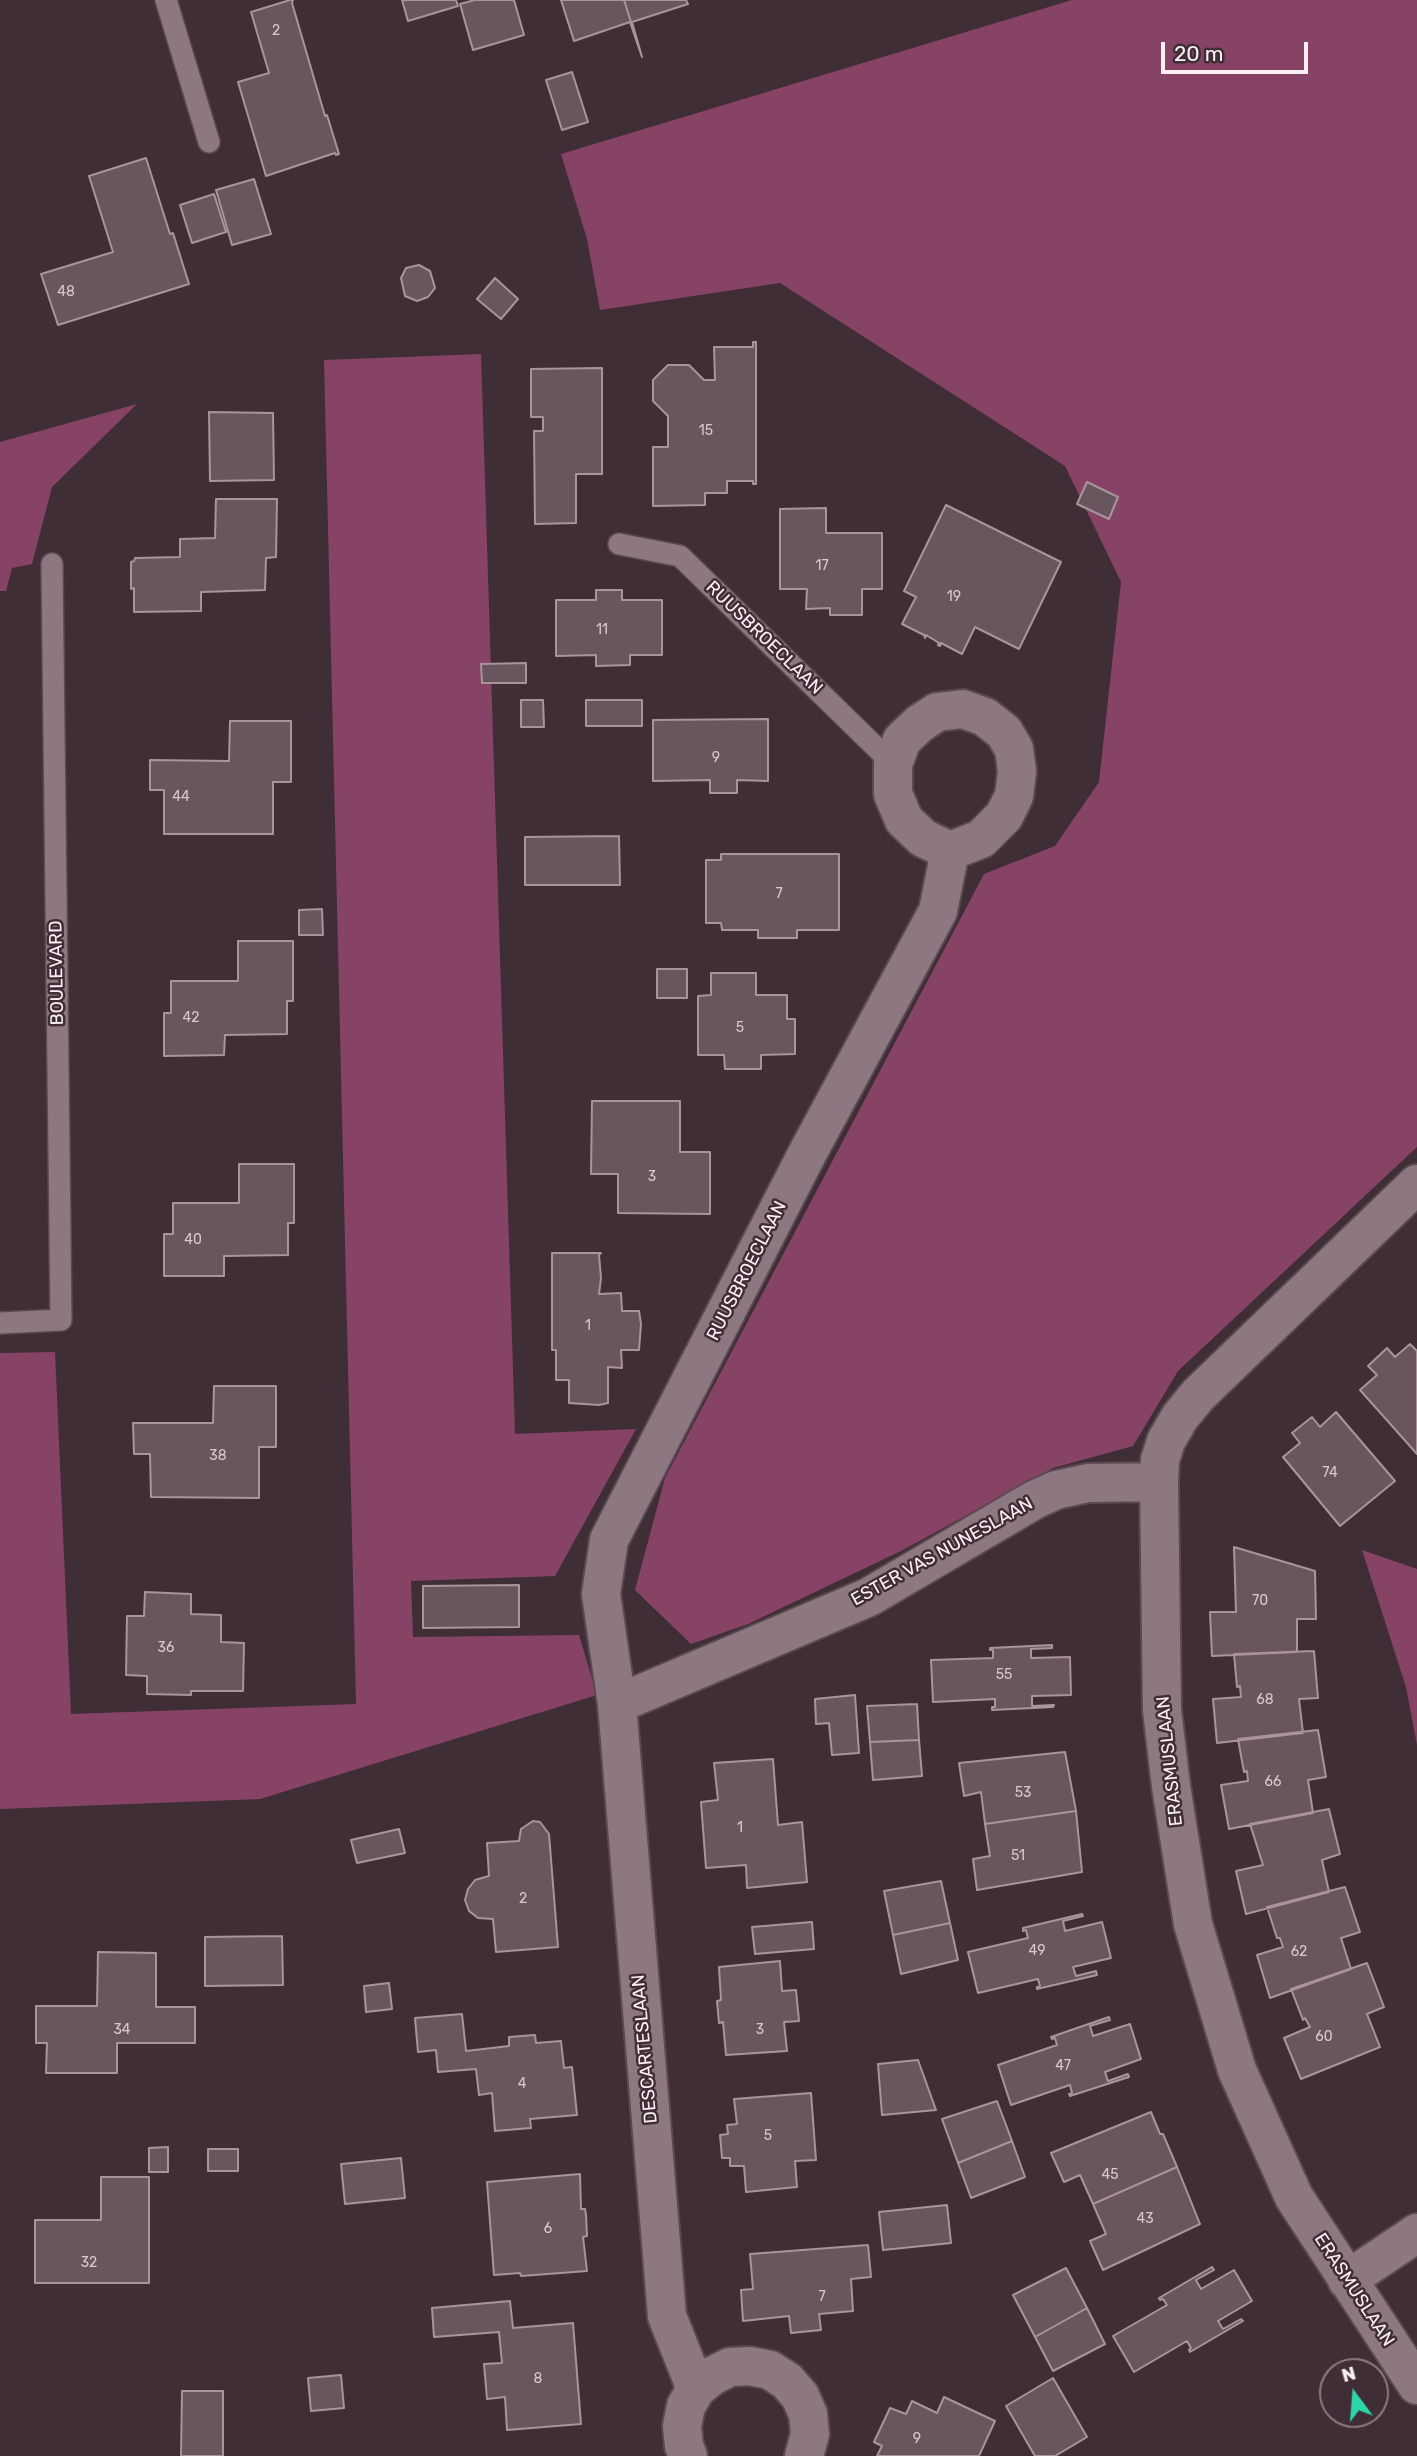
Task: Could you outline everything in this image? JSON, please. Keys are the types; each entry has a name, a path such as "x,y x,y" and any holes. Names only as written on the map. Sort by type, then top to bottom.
{"street":[{"path":"962,709 985,717 1004,732 1014,749 1017,771 1014,796 1004,816 981,839 950,851 923,838 904,820 893,794 893,764 902,740 919,724 937,712 962,709"},
{"name":"RUUSBROECLAAN","path":"617,1704 601,1594 609,1540 808,1152 938,911 950,851"},
{"name":"ERASMUSLAAN","path":"1417,1184 1198,1395 1180,1417 1166,1441 1158,1482 1162,1710 1193,1924 1237,2070 1294,2197 1417,2385"},
{"name":"ESTER VAS NUNESLAAN","path":"617,1704 870,1597 1055,1490 1088,1483 1158,1482"},
{"name":"DESCARTESLAAN","path":"617,1704 667,2316 696,2389"},
{"path":"1347,2280 1417,2234"},
{"path":"688,2456 681,2426 686,2406 696,2389 712,2376 730,2367 750,2366 770,2370 787,2381 800,2396 808,2414 810,2434 804,2456"}],"lane":[{"path":"166,0 209,142"},
{"name":"RUUSBROECLAAN","path":"619,544 680,556 893,764"},
{"name":"BOULEVARD","path":"0,1323 61,1320 52,564"}],"shaded area":[{"path":"1072,0 1417,0 1417,1147 1178,1371 1133,1446 1053,1468 903,1550 748,1624 691,1644 635,1590 665,1478 984,874 1055,846 1099,782 1121,582 1065,466 780,283 600,310 587,239 561,154"},
{"path":"481,354 515,1434 636,1429 555,1576 411,1581 413,1637 579,1635 597,1695 260,1799 0,1809 0,1353 55,1352 71,1714 356,1704 324,360"},
{"path":"137,404 52,487 32,564 12,568 6,591 0,591 0,442"},
{"path":"1362,1550 1417,1569 1417,1745 1406,1687"}],"building":[{"path":"293,0 325,116 327,115 339,154 335,153 266,176 238,82 269,73 251,12"},
{"path":"402,0 456,0 458,6 408,21"},
{"path":"475,0 514,0 524,35 473,50 460,4"},
{"path":"561,0 624,0 642,57 630,22 574,41"},
{"path":"624,0 686,0 688,4 632,22 642,57"},
{"path":"572,72 588,122 562,130 546,80"},
{"path":"146,158 189,284 58,325 41,274 113,252 89,176"},
{"path":"254,179 271,234 232,245 216,190"},
{"path":"214,194 226,232 192,243 180,205"},
{"path":"419,265 430,271 435,288 428,297 417,301 405,296 401,278 406,268"},
{"path":"495,278 518,299 501,319 477,299"},
{"path":"753,342 756,342 756,484 753,484 753,481 727,481 727,493 705,493 705,505 653,506 653,447 668,447 668,416 653,401 653,380 668,365 689,365 704,380 715,380 714,347 753,347"},
{"path":"602,368 602,474 576,474 576,523 535,524 534,431 543,431 543,417 531,417 531,369"},
{"path":"209,412 273,413 274,480 210,481"},
{"path":"1087,482 1118,497 1109,519 1077,504"},
{"path":"216,499 277,499 276,557 266,558 265,590 201,592 201,611 134,612 131,562 135,558 180,557 180,539 215,538"},
{"path":"946,505 1061,562 1019,649 975,627 962,654 941,643 938,645 939,643 926,635 925,638 902,624 916,597 904,591"},
{"path":"826,508 826,533 882,533 882,589 862,589 862,615 830,615 830,608 806,609 807,589 780,589 780,509"},
{"path":"596,590 622,590 622,600 662,600 662,655 630,655 630,665 596,666 596,655 556,656 556,600 596,600"},
{"path":"526,663 526,683 482,683 481,664"},
{"path":"521,700 543,700 544,727 521,727"},
{"path":"586,700 642,700 642,726 586,726"},
{"path":"768,719 768,781 737,780 737,793 710,793 710,780 653,781 653,720"},
{"path":"230,721 291,721 291,782 273,782 273,834 164,834 164,790 150,790 150,760 229,761"},
{"path":"619,836 620,885 525,885 525,837"},
{"path":"721,854 839,854 839,930 797,930 797,938 758,938 758,930 722,930 721,923 706,923 706,860 721,860"},
{"path":"322,909 323,935 299,935 299,910"},
{"path":"238,941 293,941 293,1001 287,1001 287,1034 225,1035 224,1055 164,1056 164,1013 171,1013 171,981 238,981"},
{"path":"657,969 687,969 687,998 657,998"},
{"path":"711,973 756,973 756,995 787,995 787,1019 795,1019 795,1054 761,1055 761,1069 725,1069 724,1055 698,1055 698,996 711,995"},
{"path":"592,1101 680,1101 680,1152 710,1152 710,1214 618,1213 618,1174 591,1174"},
{"path":"239,1164 294,1164 294,1223 288,1223 288,1255 224,1256 224,1276 164,1276 164,1234 173,1234 173,1203 239,1203"},
{"path":"552,1253 601,1253 599,1294 621,1293 622,1311 639,1311 639,1350 621,1350 622,1368 608,1367 608,1403 569,1403 569,1380 556,1380 556,1350 552,1350"},
{"path":"1410,1344 1417,1351 1417,1454 1360,1390 1377,1375 1368,1366 1387,1348 1395,1357"},
{"path":"214,1386 276,1386 276,1447 259,1447 259,1498 151,1497 150,1454 134,1454 133,1423 213,1423"},
{"path":"1336,1412 1395,1481 1340,1526 1283,1457 1300,1443 1292,1433 1312,1417 1320,1427"},
{"path":"1234,1547 1315,1571 1316,1619 1297,1619 1297,1652 1212,1656 1210,1612 1236,1612"},
{"path":"519,1585 519,1627 423,1628 423,1586"},
{"path":"145,1592 191,1594 191,1614 221,1615 221,1642 244,1643 243,1691 191,1691 191,1695 147,1694 147,1676 126,1675 127,1616 144,1616"},
{"path":"1052,1645 1052,1648 1031,1649 1031,1658 1070,1657 1071,1695 1032,1696 1032,1706 1054,1705 1053,1707 992,1710 992,1707 995,1707 995,1699 933,1702 931,1660 993,1658 993,1650 990,1648"},
{"path":"1314,1651 1318,1698 1299,1699 1303,1733 1217,1743 1213,1699 1241,1697 1240,1686 1237,1687 1234,1654"},
{"path":"855,1695 859,1753 832,1755 829,1723 816,1724 815,1699"},
{"path":"917,1704 919,1740 870,1742 867,1706"},
{"path":"1318,1730 1326,1777 1308,1780 1313,1813 1229,1829 1221,1785 1248,1781 1238,1739"},
{"path":"919,1740 922,1776 873,1780 870,1742"},
{"path":"1065,1752 1076,1811 985,1824 981,1792 964,1796 959,1763"},
{"path":"773,1759 778,1825 802,1822 807,1882 747,1888 746,1865 706,1868 701,1802 718,1800 714,1763"},
{"path":"1329,1809 1340,1854 1322,1860 1329,1892 1246,1914 1236,1871 1263,1865 1250,1824"},
{"path":"1076,1811 1082,1872 977,1890 973,1859 990,1856 985,1824"},
{"path":"533,1821 540,1822 549,1834 558,1947 496,1952 493,1919 478,1918 469,1911 465,1900 468,1889 475,1880 489,1876 487,1843 519,1841 521,1829"},
{"path":"399,1829 405,1853 357,1863 351,1840"},
{"path":"941,1881 950,1923 893,1935 884,1891"},
{"path":"1345,1887 1360,1932 1341,1938 1351,1969 1270,1998 1257,1955 1283,1947 1280,1938 1277,1938 1267,1907"},
{"path":"1082,1914 1083,1916 1063,1921 1065,1931 1102,1922 1111,1958 1073,1967 1076,1976 1096,1971 1097,1975 1037,1989 1040,1986 1038,1979 978,1993 968,1952 1028,1938 1023,1928"},
{"path":"812,1922 814,1949 755,1954 752,1927"},
{"path":"950,1923 958,1960 901,1974 893,1935"},
{"path":"282,1936 283,1985 205,1986 205,1937"},
{"path":"98,1952 156,1953 156,2007 195,2007 195,2043 117,2043 117,2073 46,2073 47,2043 36,2043 36,2006 97,2006"},
{"path":"780,1961 782,1991 796,1990 799,2021 784,2022 787,2051 726,2055 723,2022 719,2023 717,2001 721,2000 719,1967"},
{"path":"1367,1963 1384,2007 1367,2014 1380,2047 1301,2079 1284,2038 1310,2027 1305,2018 1303,2020 1291,1989"},
{"path":"389,1983 392,2009 366,2012 364,1986"},
{"path":"462,2014 466,2051 509,2046 509,2037 535,2035 536,2043 561,2041 564,2068 572,2067 577,2115 530,2119 531,2128 495,2131 492,2093 479,2095 476,2069 438,2072 436,2050 418,2052 415,2018"},
{"path":"1109,2017 1110,2020 1090,2026 1093,2036 1130,2024 1141,2059 1105,2072 1108,2081 1128,2074 1129,2077 1070,2096 1070,2085 1011,2105 998,2065 1057,2045 1055,2038 1051,2037"},
{"path":"918,2060 936,2110 882,2115 878,2064"},
{"path":"811,2093 816,2160 795,2161 797,2187 746,2192 744,2166 730,2166 730,2158 722,2158 720,2135 728,2134 727,2125 737,2124 734,2099"},
{"path":"997,2101 1012,2141 958,2163 942,2119"},
{"path":"1151,2112 1177,2167 1093,2204 1080,2175 1064,2182 1051,2153"},
{"path":"1012,2141 1025,2177 971,2198 958,2163"},
{"path":"168,2147 168,2172 149,2172 149,2148"},
{"path":"208,2149 238,2149 238,2171 208,2171"},
{"path":"401,2158 405,2198 345,2204 341,2164"},
{"path":"1177,2167 1200,2224 1103,2270 1090,2241 1106,2234 1093,2204"},
{"path":"580,2174 581,2209 585,2209 586,2215 587,2236 583,2237 587,2271 521,2276 520,2273 494,2275 487,2182"},
{"path":"101,2177 149,2177 149,2283 35,2283 35,2220 101,2220"},
{"path":"947,2205 951,2243 883,2250 879,2212"},
{"path":"868,2245 871,2277 851,2279 853,2311 819,2314 821,2330 791,2333 789,2316 743,2321 741,2290 753,2289 750,2254"},
{"path":"1212,2267 1214,2270 1196,2280 1201,2289 1234,2270 1252,2301 1218,2321 1223,2329 1241,2319 1243,2321 1190,2352 1187,2341 1134,2372 1113,2336 1167,2305 1159,2298"},
{"path":"1066,2268 1087,2308 1035,2337 1013,2295"},
{"path":"510,2301 513,2328 573,2323 581,2424 507,2430 505,2397 487,2399 484,2364 502,2363 499,2332 434,2337 432,2308"},
{"path":"1087,2308 1105,2344 1053,2371 1035,2337"},
{"path":"341,2375 344,2408 311,2411 308,2378"},
{"path":"1053,2378 1087,2437 1055,2456 1035,2456 1006,2406"},
{"path":"182,2391 223,2391 223,2456 181,2456"},
{"path":"944,2397 995,2421 979,2456 877,2456 882,2446 874,2442 890,2408 906,2414 912,2401 937,2413"}]}
